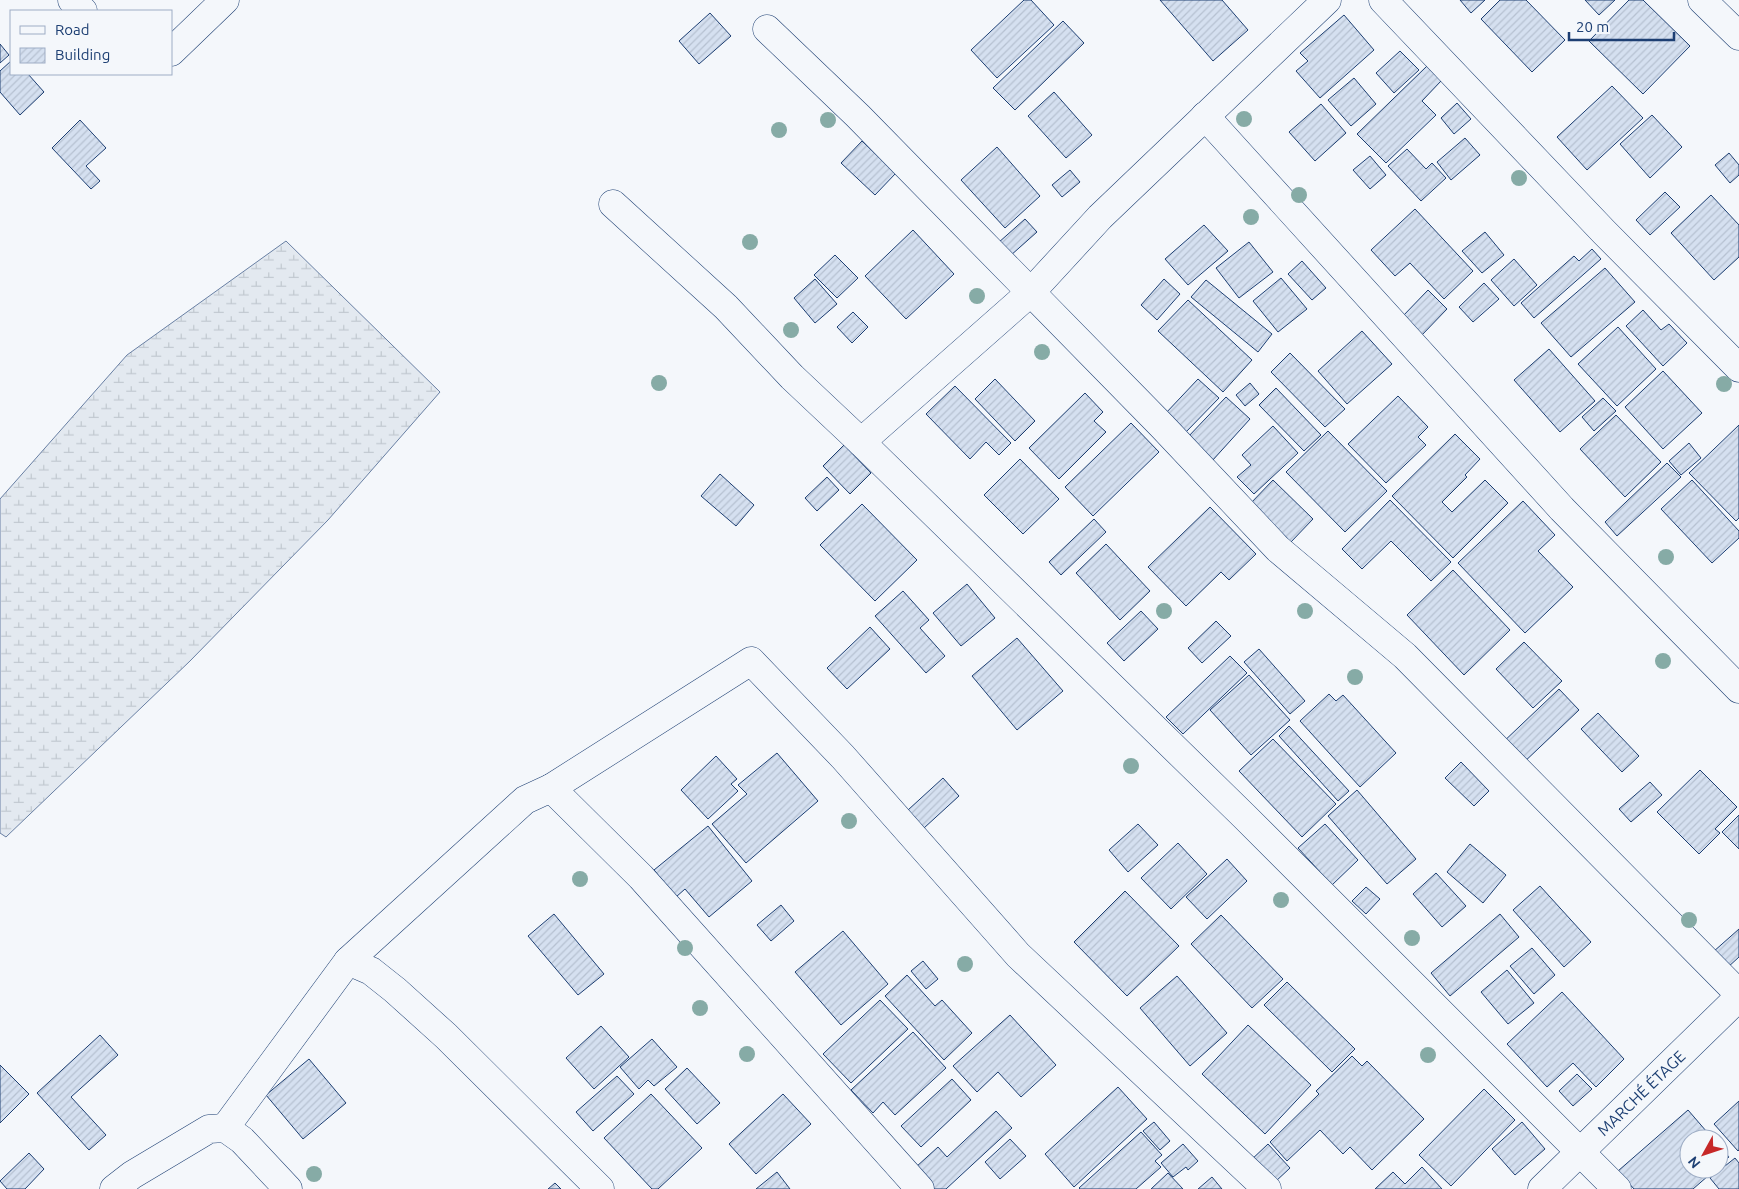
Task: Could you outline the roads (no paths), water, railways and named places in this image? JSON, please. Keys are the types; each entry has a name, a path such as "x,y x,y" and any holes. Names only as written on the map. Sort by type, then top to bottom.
{"street":[{"path":"72,0 82,10"},
{"path":"172,51 225,0"},
{"path":"861,442 1031,292 1100,217 1327,0"},
{"path":"1382,0 1604,232 1739,368"},
{"path":"1702,0 1739,36"},
{"path":"767,29 858,116 1031,292 1162,426 1278,549 1405,656 1739,996"},
{"path":"1205,116 1562,509 1739,689"},
{"path":"613,204 726,307 792,377 861,442 1230,804 1617,1189"},
{"path":"225,1128 348,961 525,800 551,788 751,661 843,757 1018,955 1267,1189"},
{"path":"551,788 642,876 920,1189"},
{"path":"348,961 371,971 446,1036 600,1189"},
{"name":"MARCHÉ ÉTAGE","path":"1542,1189 1739,996"},
{"path":"114,1189 132,1175 209,1129 225,1128 242,1140 288,1189"}]}
